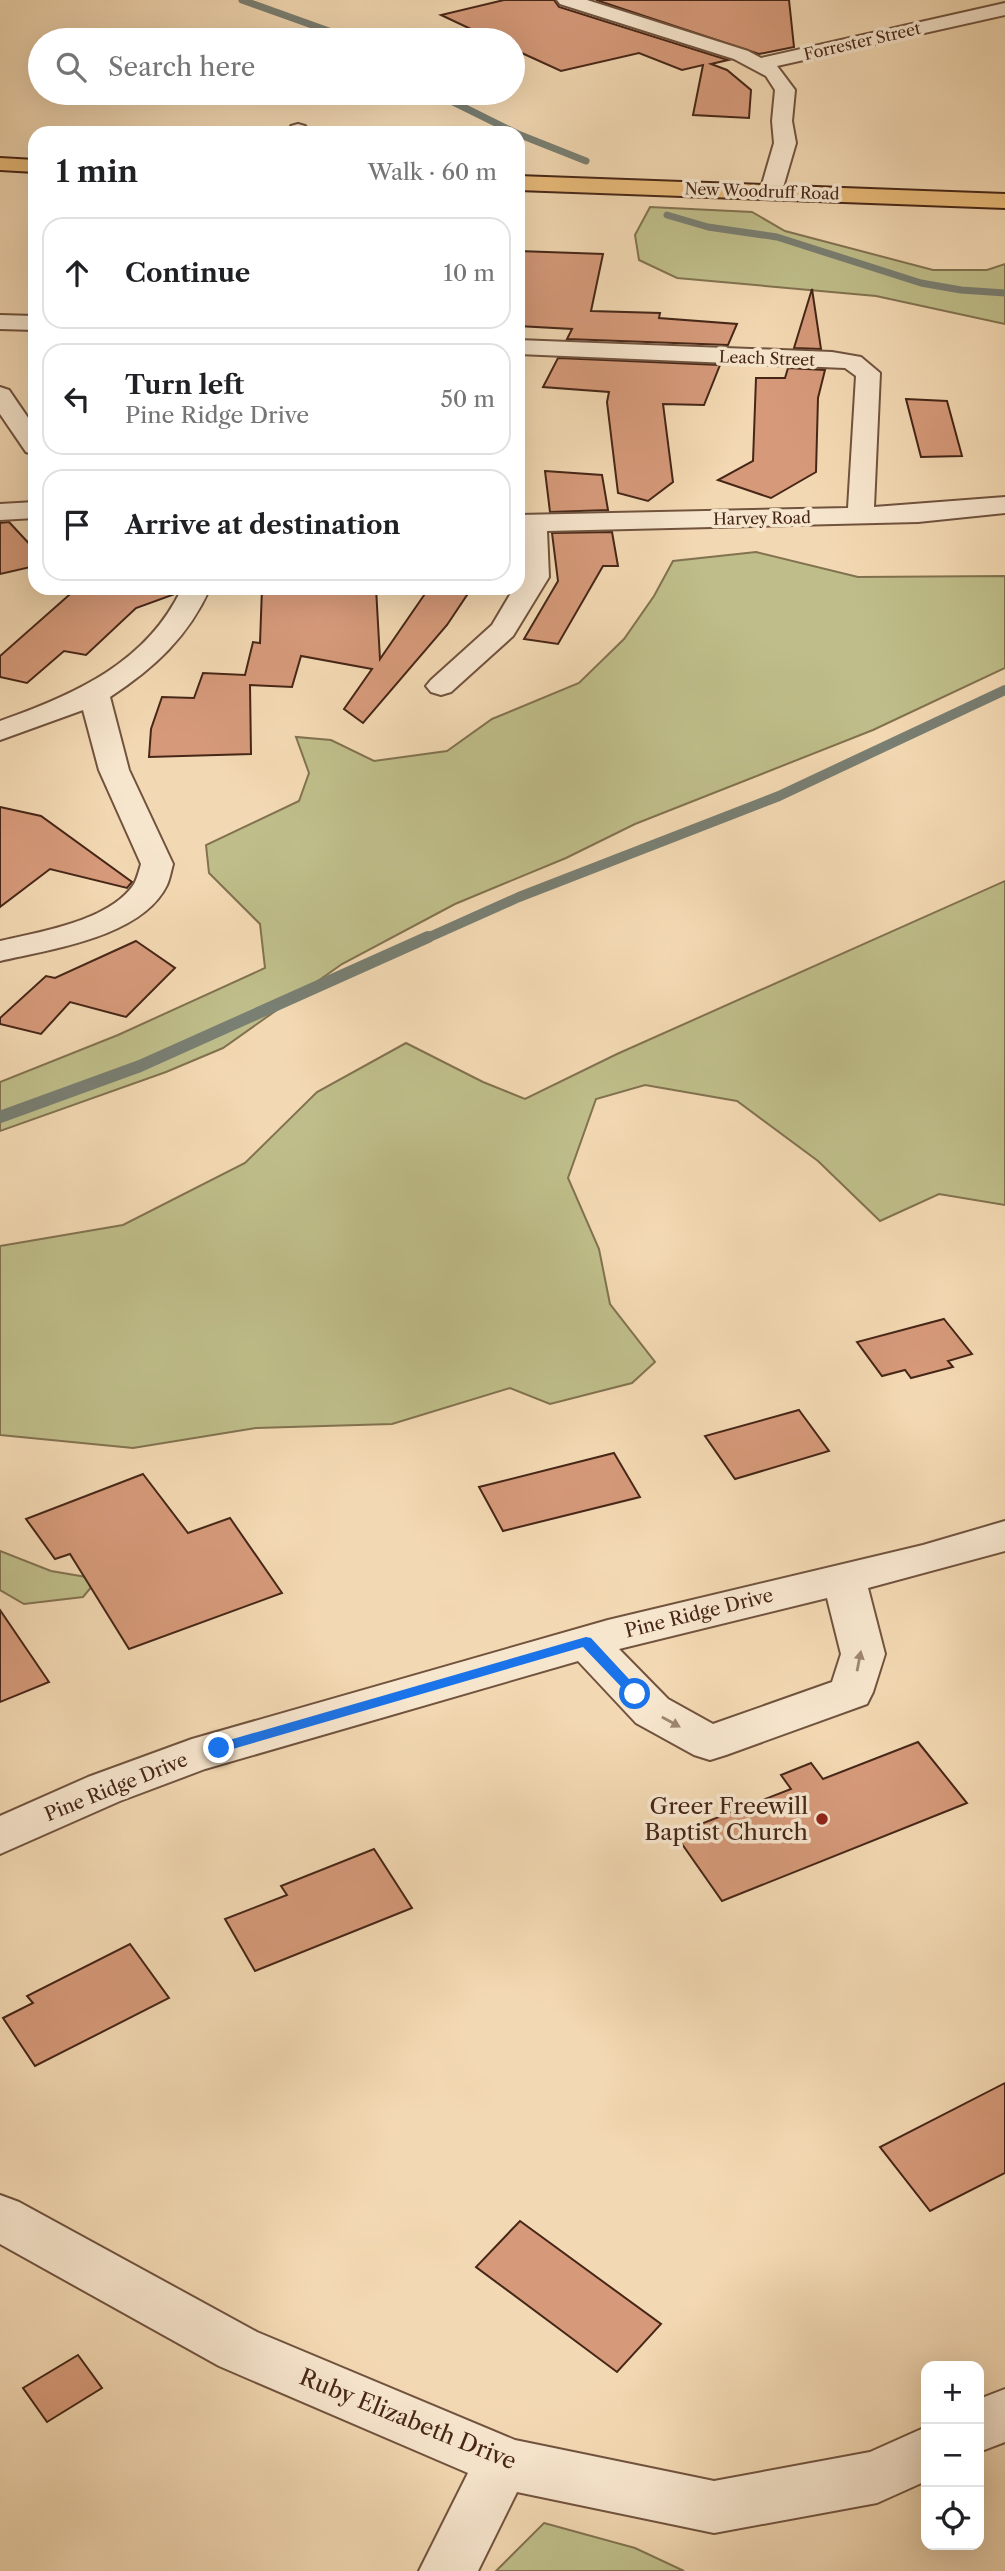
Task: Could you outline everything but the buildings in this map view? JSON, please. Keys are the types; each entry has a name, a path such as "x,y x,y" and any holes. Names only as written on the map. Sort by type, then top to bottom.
{"main road":[{"path":"0,164 28,166"},
{"name":"New Woodruff Road","path":"525,183 1005,201"}],"street":[{"path":"567,0 718,47 773,72 785,90 782,121 785,142 771,191"},
{"name":"Forrester Street","path":"760,64 1005,9"},
{"path":"0,322 28,324"},
{"name":"Leach Street","path":"525,347 832,359 859,365 868,373 869,405 860,477 861,516"},
{"path":"0,395 28,437"},
{"name":"Harvey Road","path":"525,523 918,514 1005,505"},
{"path":"0,512 28,510"},
{"path":"525,523 535,577 525,594"},
{"path":"0,731 94,694 134,669 165,641 186,614 193,595"},
{"path":"441,686 503,630 524,595"},
{"path":"0,951 109,920 130,908 146,894 155,879 157,864 153,850 114,770 94,694"},
{"name":"Pine Ridge Drive","path":"0,1836 104,1789 192,1756 586,1642 923,1560 1005,1536"},
{"path":"586,1642 652,1712 710,1743 850,1692 863,1654 844,1578"},
{"name":"Ruby Elizabeth Drive","path":"0,2218 238,2349 503,2461 714,2507 877,2477 921,2455"},
{"path":"984,2424 1005,2414"},
{"path":"448,2571 503,2461"}],"shaded area":[{"path":"650,207 752,212 785,231 933,270 987,270 1005,264 1005,324 876,296 677,278 639,260 635,235"},
{"path":"756,552 858,577 1005,576 1005,668 873,730 635,824 566,858 455,904 342,964 223,1048 166,1072 0,1131 0,1082 118,1035 265,968 260,924 209,873 206,845 299,801 309,773 296,737 331,740 374,761 447,751 492,719 579,683 624,639 654,596 673,561"},
{"path":"1005,881 1005,1205 939,1194 880,1221 818,1161 737,1101 645,1085 596,1099 568,1178 599,1249 610,1304 655,1362 632,1383 550,1404 510,1388 392,1424 256,1428 133,1448 0,1435 0,1246 123,1225 245,1163 317,1092 406,1043 483,1082 525,1099 617,1054"},
{"path":"0,1551 51,1571 98,1579 83,1597 24,1604 0,1590"},
{"path":"544,2523 635,2548 684,2571 496,2571"}],"waterway":[{"path":"242,0 320,28"},
{"path":"459,105 502,126"},
{"path":"525,137 586,161"},
{"path":"667,215 708,227 777,237 921,283 961,290 1005,293"},
{"path":"425,939 519,897 779,796 1005,690"},
{"path":"0,1117 140,1066 428,937"}],"place":[{"name":"Greer Freewill Baptist Church","path":"822,1819"}],"route":[{"path":"219,1748 586,1642 635,1694"}]}
